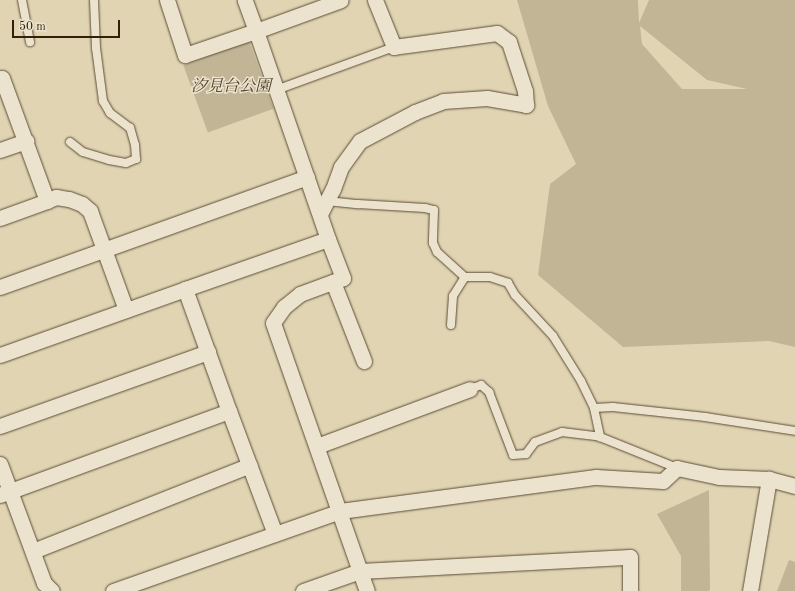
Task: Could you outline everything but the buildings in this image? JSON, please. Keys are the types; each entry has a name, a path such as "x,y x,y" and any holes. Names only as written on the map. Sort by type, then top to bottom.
{"street":[{"path":"167,0 186,55 256,31 335,1"},
{"path":"245,0 307,177 323,207 328,239 343,278 300,294 284,307 273,323 367,591"},
{"path":"323,207 341,167 360,142 415,112 443,101 487,98 526,105 526,91 509,42 496,33 394,47 375,0"},
{"path":"0,79 2,78 47,201"},
{"path":"0,150 26,141"},
{"path":"0,287 307,177"},
{"path":"0,218 56,197 69,199 82,204 90,211 126,310"},
{"path":"0,355 185,288 328,239"},
{"path":"333,282 364,361"},
{"path":"185,288 275,534"},
{"path":"0,426 208,352"},
{"path":"317,446 470,389"},
{"path":"5,493 230,411"},
{"path":"0,464 5,493 33,551 44,583 52,591"},
{"path":"33,551 250,466"},
{"path":"113,591 340,512 596,477 664,481 676,468 719,476 769,478 795,486"},
{"path":"750,591 769,478"},
{"path":"303,591 360,571 630,557 630,591"}],"lane":[{"path":"22,0 30,42"},
{"path":"70,142 83,152 109,160 126,163 136,159 135,145 130,128 110,113 103,100 96,48 94,0"},
{"path":"276,90 394,47"},
{"path":"323,207 425,208 434,210 433,243 437,252 465,277 490,277 508,283 515,294 553,336 581,381 594,408 600,437"},
{"path":"451,324 453,296 465,277"},
{"path":"470,389 481,385 489,392 513,455 526,454 535,442 562,432 600,437 676,468"},
{"path":"594,408 613,407 698,416 795,431"}],"green space":[{"path":"517,0 638,0 639,23 649,0 795,0 795,347 769,341 623,347 538,275 550,184 576,164 548,106","holes":["640,26 707,80 747,89 682,89 642,44"]},
{"name":"汐見台公園","path":"249,41 274,109 208,133 183,65"},
{"path":"709,490 710,589 709,591 681,591 681,556 657,514"},
{"path":"789,560 795,562 795,591 777,591"}]}
